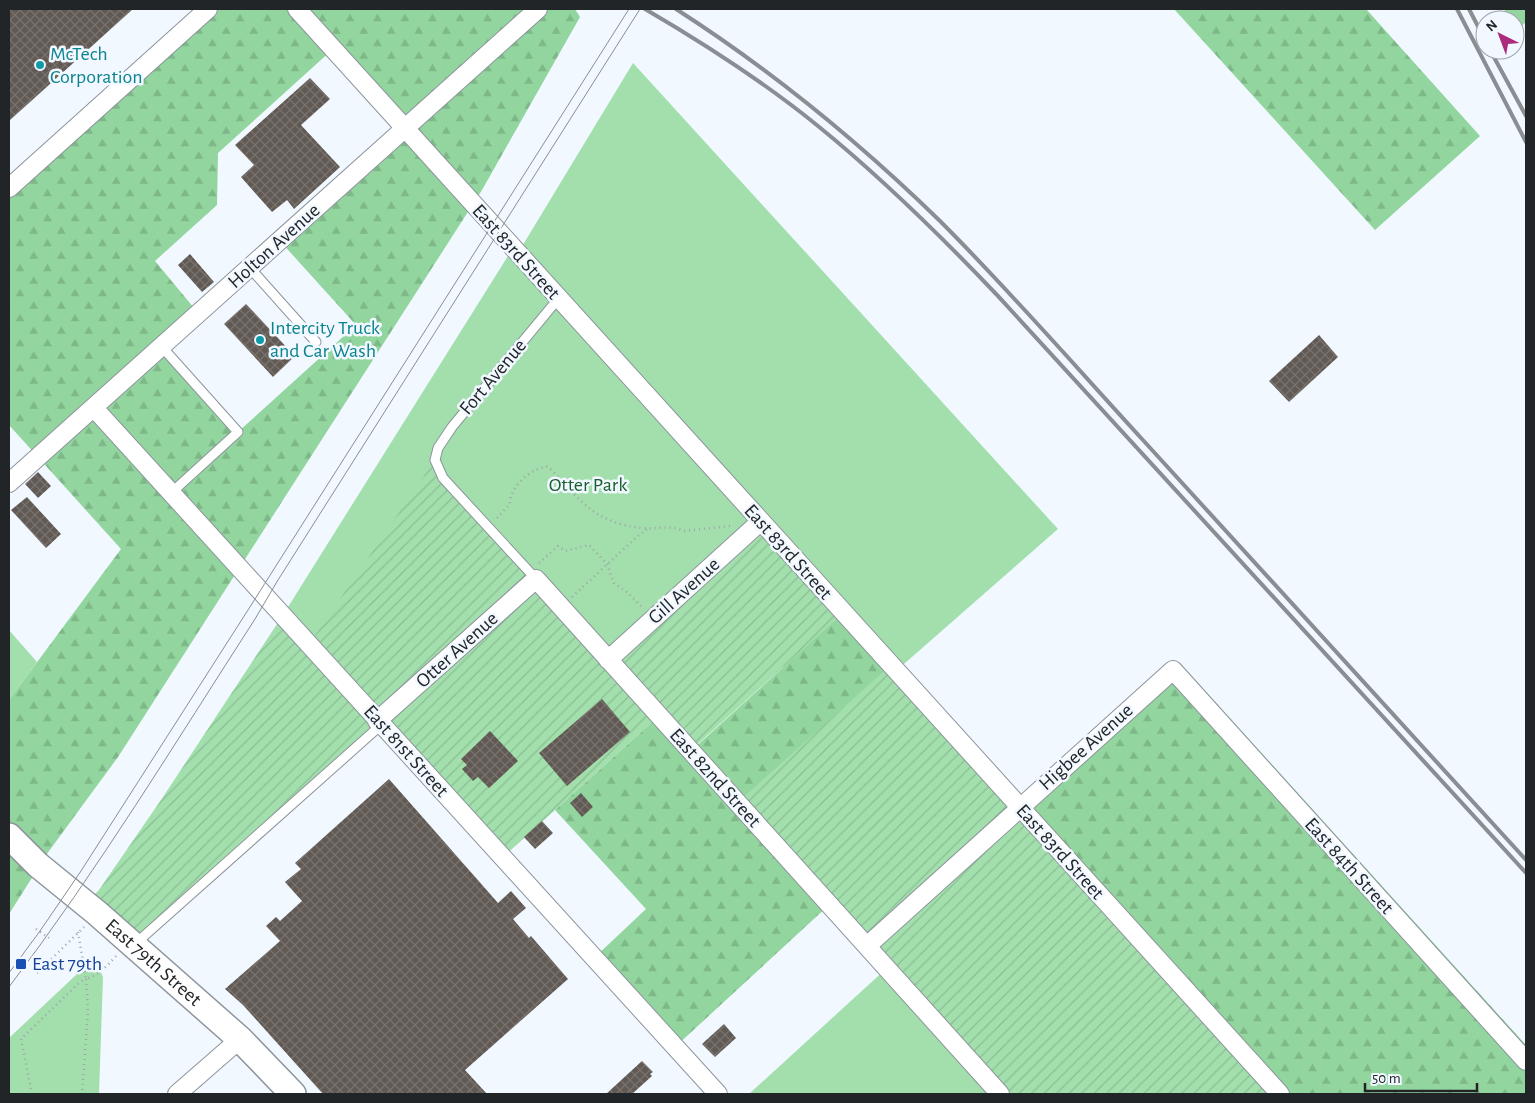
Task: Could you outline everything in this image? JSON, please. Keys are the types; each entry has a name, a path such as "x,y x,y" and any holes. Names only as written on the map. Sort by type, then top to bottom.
{"main road":[{"name":"East 79th Street","path":"9,836 38,865 97,914 125,950 240,1039 293,1094"}],"street":[{"path":"9,188 208,9"},
{"name":"East 83rd Street","path":"297,9 1280,1094"},
{"name":"Holton Avenue","path":"9,483 538,9"},
{"name":"East 81st Street","path":"94,408 718,1094"},
{"name":"Gill Avenue","path":"608,660 760,522"},
{"name":"East 82nd Street","path":"537,571 608,660 1000,1094"},
{"name":"Otter Avenue","path":"379,723 537,571"},
{"name":"Higbee Avenue","path":"867,946 1173,670"},
{"name":"East 84th Street","path":"1173,670 1526,1061"},
{"path":"177,1094 240,1039"}],"lane":[{"path":"250,268 316,342"},
{"name":"Fort Avenue","path":"434,460 438,448 452,427 558,299"},
{"path":"162,347 238,432 171,493"},
{"name":"East 82nd Street","path":"434,460 443,478 537,571"},
{"path":"125,950 379,723"}],"path":[{"path":"497,518 510,504 510,499 521,481 532,471 546,466 590,510 619,525 648,529 666,526 684,531 729,527 734,523"},
{"path":"571,598 639,535 648,529"},
{"path":"537,571 558,546 565,551 589,545 607,564 614,583 628,593 645,611"},
{"path":"33,970 37,973 84,927"},
{"path":"36,929 50,938"},
{"path":"78,932 88,988 82,1094"},
{"path":"32,1094 20,1039 80,982 96,976 125,950"}],"green space":[{"path":"208,9 575,9 580,17 482,190 118,757 49,851 9,914 9,700 121,549 9,425 9,188","holes":["333,49 404,129 280,241 356,325 238,432 162,347 199,314 155,261 217,205 218,153"]},
{"path":"1174,9 1366,9 1480,136 1375,230"},
{"path":"1526,9 1526,22 1525,10 1504,10"},
{"name":"Otter Park","path":"633,63 1058,529 896,671 608,660 308,644 283,615 513,248 518,253"},
{"path":"435,460 443,478 608,660 760,522 843,613 690,751 659,716 502,858 381,725 133,945 85,904 99,890 161,800 283,615 309,644"},
{"path":"843,613 891,665 829,905 675,1047 594,958 646,909 555,810 659,716 691,751"},
{"path":"9,630 37,662 9,700"},
{"path":"1180,663 1526,1045 1526,1094 1280,1094 1020,807"},
{"path":"891,665 1280,1094 1000,1094 737,803"},
{"path":"94,958 103,977 99,1094 9,1094 9,1038"},
{"path":"887,968 1000,1094 749,1094"}],"building":[{"name":"McTech Corporation","path":"9,9 133,9 9,121"},
{"path":"310,78 330,99 301,125 340,167 294,209 287,200 272,212 241,177 254,165 235,145"},
{"path":"190,254 214,282 202,292 178,265"},
{"name":"Intercity Truck and Car Wash","path":"246,304 295,356 273,377 224,324"},
{"path":"1319,335 1338,357 1289,402 1269,381"},
{"path":"38,472 51,486 38,498 25,484"},
{"path":"27,497 61,534 46,548 11,510"},
{"path":"602,699 630,732 567,786 539,753"},
{"path":"490,731 518,761 489,788 478,777 473,781 462,769 467,765 461,759"},
{"path":"389,779 498,903 511,891 526,908 513,919 529,938 531,936 568,979 465,1070 487,1094 323,1094 243,1005 225,989 280,941 266,926 276,917 280,921 302,901 285,882 301,869 295,863"},
{"path":"581,793 593,807 582,817 570,803"},
{"path":"542,821 553,833 535,849 524,837"},
{"path":"724,1024 736,1038 715,1057 702,1044"},
{"path":"642,1061 653,1072 650,1074 652,1076 632,1094 606,1094"}],"tram line":[{"path":"9,973 81,871 629,9"},
{"path":"9,987 105,852 255,619 640,9"}],"railway":[{"path":"645,9 734,64 798,110 865,166 933,230 998,296 1526,873"},
{"path":"676,9 746,57 813,108 878,163 940,221 992,274 1526,860"},
{"path":"1457,9 1526,142"},
{"path":"1469,9 1475,21"},
{"path":"1495,60 1526,116"}],"place":[{"name":"McTech Corporation","path":"40,65"},
{"name":"Intercity Truck and Car Wash","path":"260,340"},
{"name":"East 79th","path":"21,964"}]}
